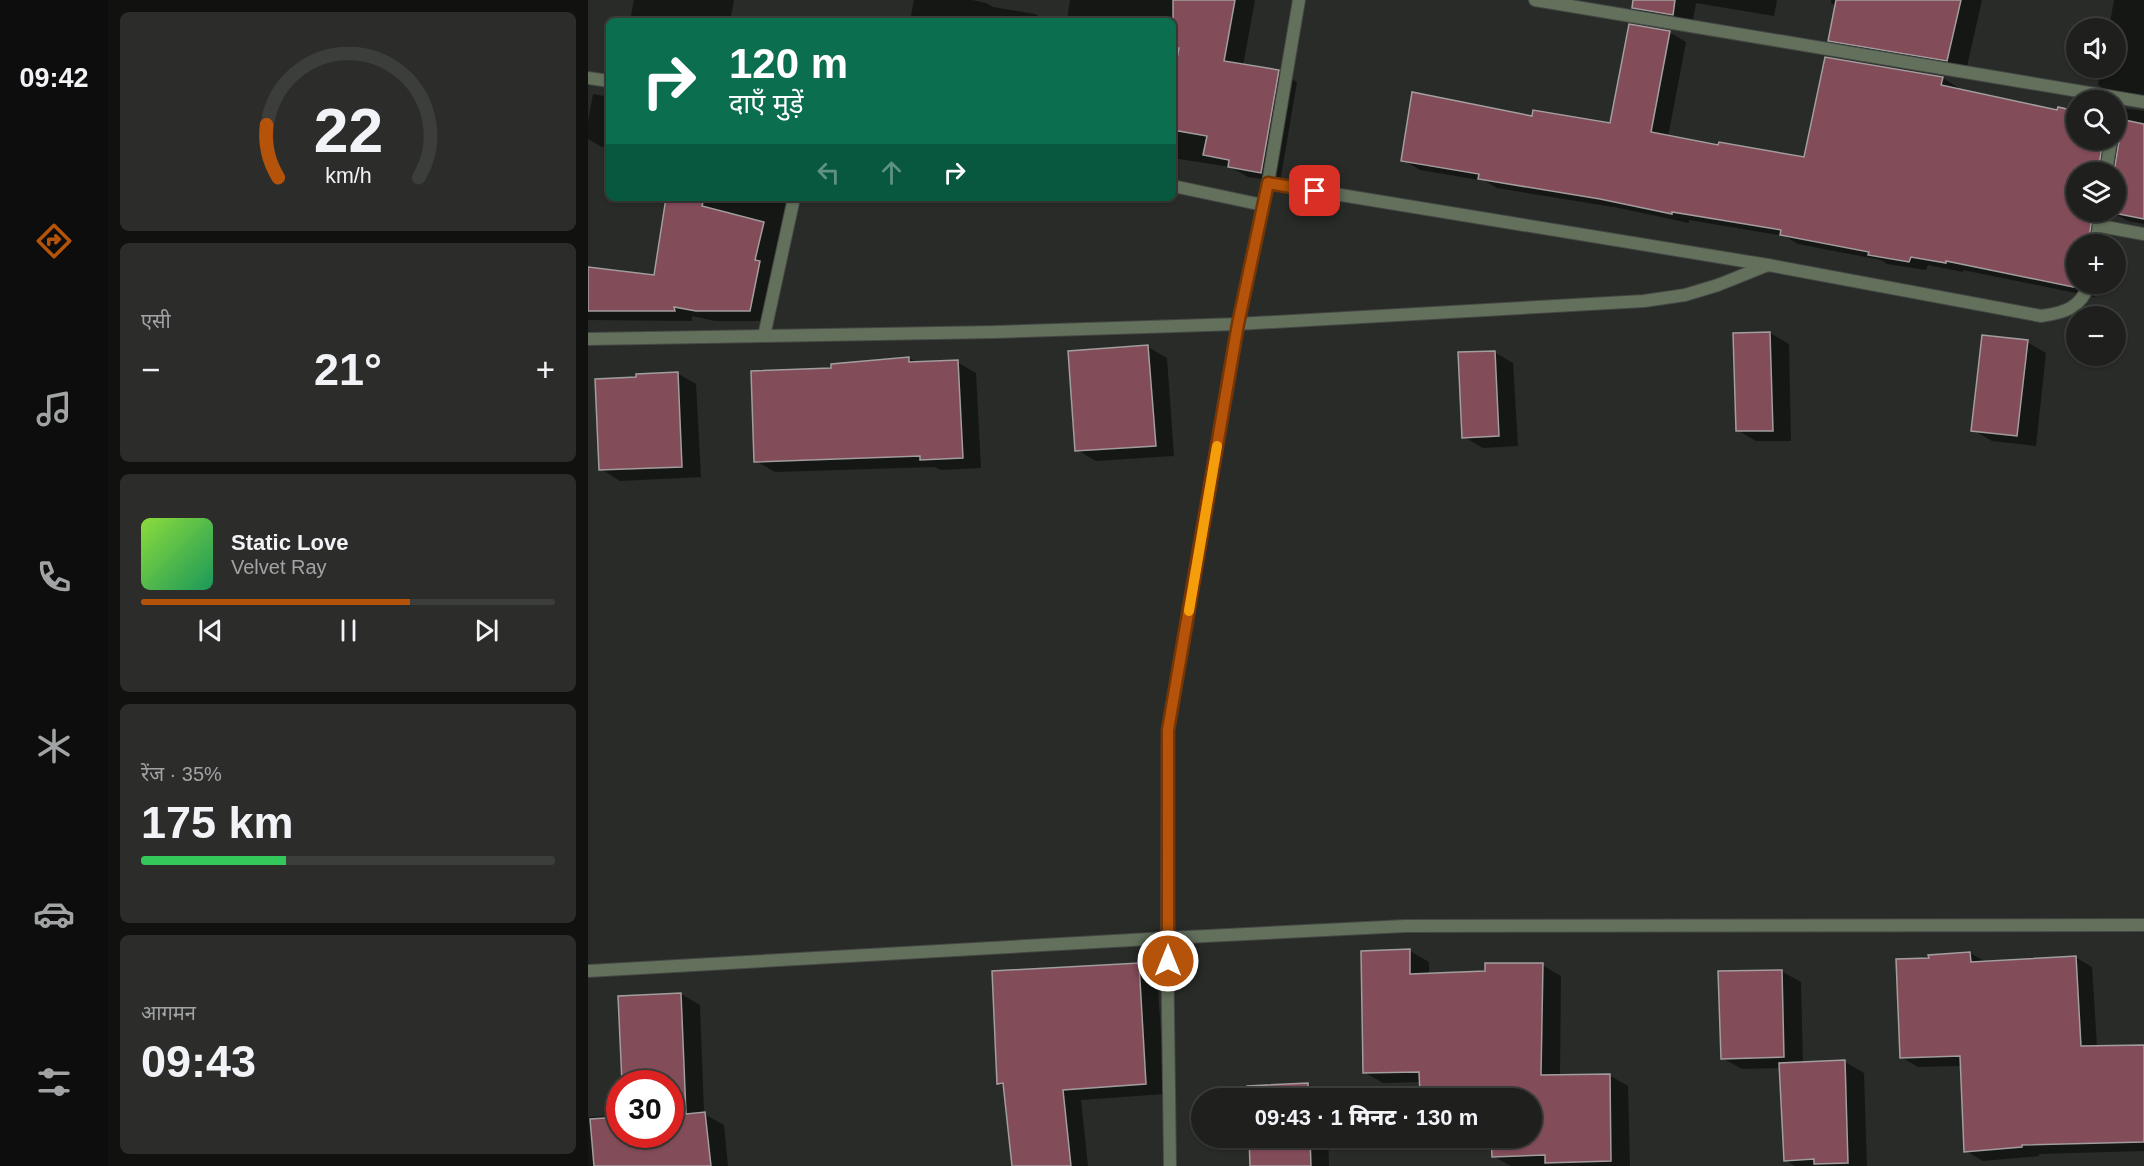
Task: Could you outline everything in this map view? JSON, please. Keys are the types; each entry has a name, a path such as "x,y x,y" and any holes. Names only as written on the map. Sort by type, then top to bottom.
{"street":[{"path":"1170,1166 1167,938 1168,730 1238,324 1268,183 1299,0"},
{"path":"1535,0 2066,92"},
{"path":"588,78 606,81"},
{"path":"2126,101 2144,102"},
{"path":"1268,183 1768,265 2041,316 2062,313 2079,304 2084,294"},
{"path":"1176,187 1263,205"},
{"path":"764,336 793,201"},
{"path":"2098,234 2101,222"},
{"path":"2100,226 2144,234"},
{"path":"588,339 994,332 1238,324 1644,301 1684,295 1718,285 1768,265"},
{"path":"588,972 1405,926 2144,925"}],"building":[{"path":"1173,0 1235,0 1224,61 1279,70 1261,173 1228,167 1229,160 1203,155 1207,136 1176,131 1176,64 1179,48 1176,48 1176,18 1173,18"},
{"path":"1633,0 1675,0 1673,15 1632,8"},
{"path":"1836,0 1961,0 1947,61 1828,41"},
{"path":"1629,24 1670,31 1651,132 1718,145 1719,142 1804,157 1825,57 1943,77 1941,85 2057,110 2058,107 2066,109 2066,150 2101,150 2100,162 2066,162 2066,222 2091,222 2090,234 2066,234 2066,286 1946,261 1946,263 1911,257 1909,262 1868,255 1869,252 1780,235 1781,230 1672,212 1672,214 1600,199 1478,179 1479,174 1401,161 1412,92 1532,116 1533,110 1610,123"},
{"path":"2126,120 2144,124 2144,219 2126,215 2126,162 2116,162 2118,150 2126,150"},
{"path":"666,201 703,201 702,206 764,222 755,260 760,261 750,311 696,311 674,307 675,311 588,311 588,267 654,275"},
{"path":"1770,332 1773,431 1736,431 1733,333"},
{"path":"1982,335 2028,340 2017,436 1971,431"},
{"path":"1148,345 1156,446 1075,451 1068,351"},
{"path":"1495,351 1499,436 1462,438 1458,352"},
{"path":"909,357 909,362 958,360 963,458 920,460 920,456 754,462 751,371 831,368 831,364"},
{"path":"678,372 682,467 599,470 595,379"},
{"path":"1410,949 1410,974 1485,971 1485,963 1543,963 1541,1075 1610,1074 1611,1161 1545,1163 1545,1155 1492,1157 1492,1148 1542,1148 1542,1088 1420,1088 1419,1072 1363,1073 1361,951"},
{"path":"1970,952 1971,962 2076,956 2081,1046 2144,1045 2144,1142 2022,1145 2022,1147 1964,1152 1960,1056 1900,1058 1896,959 1929,958 1928,955"},
{"path":"1139,963 1146,1084 1063,1090 1071,1166 1012,1166 1003,1083 997,1084 992,971"},
{"path":"1782,970 1784,1057 1721,1059 1718,971"},
{"path":"681,993 686,1114 705,1112 711,1166 594,1166 590,1119 606,1118 606,1148 684,1148 684,1070 621,1070 618,996"},
{"path":"1845,1060 1848,1163 1814,1164 1814,1159 1784,1161 1779,1063"},
{"path":"1308,1083 1308,1088 1247,1088 1247,1086"},
{"path":"1249,1148 1310,1148 1311,1166 1250,1166"}],"slow traffic":[{"path":"1189,611 1217,446"}],"route":[{"path":"1168,961 1168,730 1238,324 1268,183 1315,191"}]}
